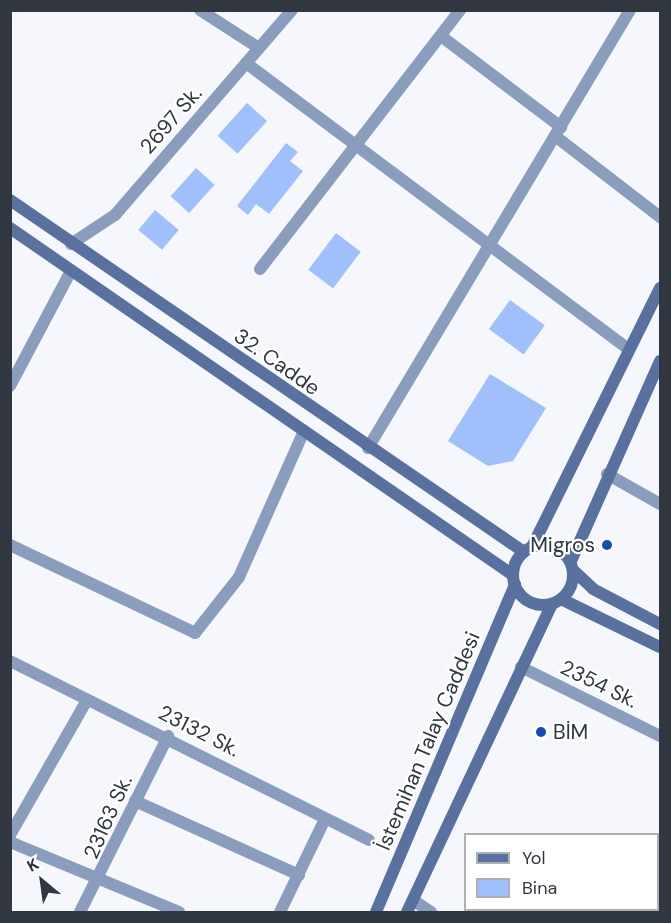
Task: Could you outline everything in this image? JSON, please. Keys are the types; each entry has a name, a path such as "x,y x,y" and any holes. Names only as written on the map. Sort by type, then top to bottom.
{"main road":[{"name":"32. Cadde","path":"10,200 368,448 528,549"},
{"name":"32. Cadde","path":"10,228 304,431 514,580"},
{"path":"660,288 514,580 532,603 556,601 660,647"},
{"path":"407,912 521,667 556,601 572,566 607,474 660,364"},
{"path":"528,549 557,548 593,589 660,624"},
{"name":"İstemihan Talay Caddesi","path":"376,912 514,580"}],"street":[{"path":"200,10 258,48"},
{"name":"2697 Sk.","path":"71,244 115,215 292,10"},
{"path":"260,269 460,10"},
{"path":"368,448 630,10"},
{"path":"441,36 660,217"},
{"path":"246,63 489,248 628,349"},
{"path":"10,386 71,271"},
{"path":"10,545 195,633 239,577 304,431"},
{"path":"607,474 660,504"},
{"name":"23132 Sk.","path":"10,661 86,702 168,736 369,840"},
{"name":"2354 Sk.","path":"521,667 660,736"},
{"path":"10,835 86,702"},
{"name":"23163 Sk.","path":"80,912 102,877 135,801 168,736"},
{"path":"135,801 299,875"},
{"path":"280,912 325,819"},
{"path":"10,842 102,877 179,912"},
{"path":"413,900 431,912"}],"building":[{"path":"247,103 267,121 238,154 218,136"},
{"path":"286,143 298,152 290,161 303,171 269,214 256,204 248,215 237,206"},
{"path":"196,168 215,185 189,213 171,196"},
{"path":"155,210 179,230 162,250 138,230"},
{"path":"336,233 361,252 333,288 308,270"},
{"path":"510,300 545,325 524,354 489,329"},
{"path":"490,374 546,408 513,461 488,466 448,441"}],"place":[{"name":"Migros","path":"607,545"},
{"name":"BİM","path":"541,732"}]}
